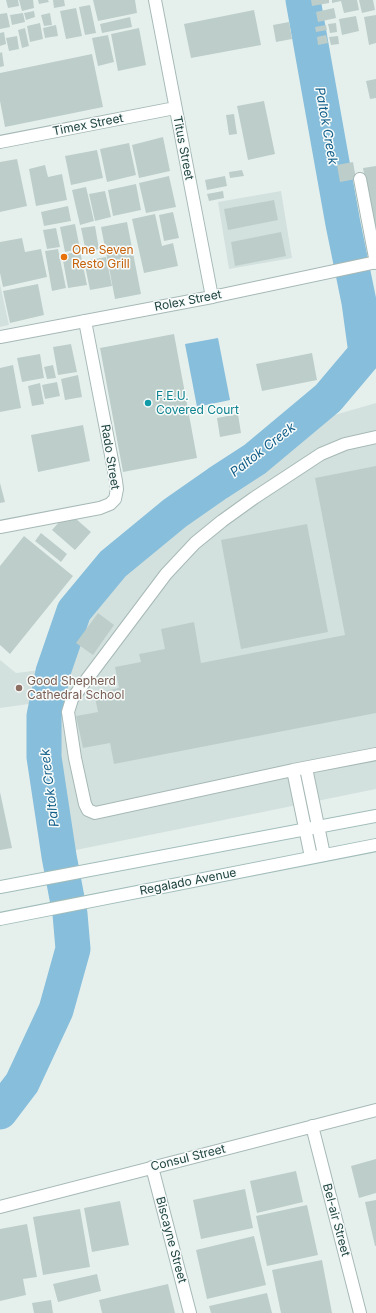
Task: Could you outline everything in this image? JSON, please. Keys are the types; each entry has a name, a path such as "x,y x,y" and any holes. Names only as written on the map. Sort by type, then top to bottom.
{"street":[{"name":"Titus Street","path":"155,0 212,297"},
{"name":"Timex Street","path":"0,142 175,108"},
{"path":"360,179 373,263"},
{"name":"Rolex Street","path":"0,337 212,297 373,263"},
{"name":"Rado Street","path":"0,527 100,508 110,504 116,499 116,481 85,321"},
{"path":"376,437 345,444 321,454 254,498 195,543 166,574 72,699 68,712 75,758 85,804 88,810 95,813 293,770 376,754"},
{"path":"306,768 324,854"},
{"path":"293,770 310,857"},
{"path":"0,887 376,816"},
{"name":"Regalado Avenue","path":"0,919 324,854 376,845"},
{"name":"Consul Street","path":"0,1207 376,1110"},
{"name":"Bel-air Street","path":"312,1126 360,1313"},
{"name":"Biscayne Street","path":"152,1167 190,1313"}],"shaded area":[{"path":"281,191 292,258 229,269 218,202"},
{"path":"0,284 9,325 0,327"},
{"path":"376,403 376,789 71,851 54,769 51,745 55,702 71,648 113,581 324,418"},
{"name":"Good Shepherd Cathedral School","path":"0,660 16,673 40,670 36,703 0,708"}],"water":[{"path":"218,338 230,400 197,407 185,344"}],"building":[{"path":"6,0 18,0 19,6 8,8"},
{"path":"19,0 33,0 34,8 22,11"},
{"path":"38,0 48,0 49,2 39,4"},
{"path":"53,0 64,0 65,6 54,8"},
{"path":"93,0 135,0 137,13 98,21"},
{"path":"311,0 329,0 329,3 312,6"},
{"path":"332,0 357,0 359,10 344,13 341,1 332,3"},
{"path":"359,0 373,0 375,10 362,13"},
{"path":"90,5 96,33 85,35 79,7"},
{"path":"76,8 82,36 66,39 60,11"},
{"path":"334,8 336,18 318,22 316,12"},
{"path":"254,10 261,45 191,58 184,24"},
{"path":"34,11 35,17 26,20 24,13"},
{"path":"7,13 10,27 0,29 0,14"},
{"path":"23,13 25,22 12,25 10,15"},
{"path":"50,13 52,25 44,26 41,15"},
{"path":"376,15 376,43 369,45 364,17"},
{"path":"356,16 359,31 342,35 339,19"},
{"path":"130,17 132,27 102,33 100,24"},
{"path":"289,22 292,39 276,42 273,25"},
{"path":"40,23 43,39 30,42 27,26"},
{"path":"336,23 337,32 330,33 328,24"},
{"path":"56,25 58,36 45,38 43,28"},
{"path":"326,25 327,30 316,32 315,27"},
{"path":"25,28 29,46 22,48 18,30"},
{"path":"139,28 146,65 118,71 111,34"},
{"path":"4,32 6,44 0,46 0,33"},
{"path":"108,35 114,62 98,66 92,38"},
{"path":"326,35 328,43 318,45 317,37"},
{"path":"17,36 19,49 9,51 6,38"},
{"path":"338,36 339,44 331,45 329,37"},
{"path":"2,52 4,66 0,67 0,53"},
{"path":"92,54 103,107 5,127 0,101 0,73"},
{"path":"376,79 376,98 370,99 366,81"},
{"path":"264,101 275,154 248,160 237,106"},
{"path":"234,114 237,134 229,135 226,115"},
{"path":"163,137 170,171 139,178 132,145"},
{"path":"129,143 136,175 107,182 100,149"},
{"path":"97,150 103,178 71,185 65,156"},
{"path":"17,159 27,206 0,212 0,162"},
{"path":"353,162 356,179 340,182 337,165"},
{"path":"45,165 48,177 62,174 67,200 36,206 29,169"},
{"path":"376,166 376,230 374,230 363,168"},
{"path":"242,170 244,176 230,178 229,172"},
{"path":"169,176 176,207 146,213 139,183"},
{"path":"225,176 227,186 207,190 205,180"},
{"path":"136,184 141,210 113,216 108,190"},
{"path":"86,187 94,221 80,225 72,190"},
{"path":"105,191 111,217 95,221 89,194"},
{"path":"223,191 224,198 209,201 207,194"},
{"path":"274,200 278,220 228,230 224,209"},
{"path":"68,206 71,221 44,226 41,212"},
{"path":"173,212 179,238 164,241 159,215"},
{"path":"155,214 162,246 173,243 178,266 144,273 132,219"},
{"path":"127,222 141,294 115,299 101,227"},
{"path":"75,224 80,249 65,252 60,227"},
{"path":"95,226 99,249 86,252 81,228"},
{"path":"56,228 60,247 47,249 43,230"},
{"path":"281,232 286,256 235,266 231,242"},
{"path":"22,238 25,252 41,249 47,277 3,287 0,273 0,242"},
{"path":"58,249 66,288 52,291 45,251"},
{"path":"80,251 87,285 68,288 62,255"},
{"path":"106,257 112,286 90,290 84,261"},
{"path":"38,284 44,315 10,323 3,291"},
{"name":"F.E.U. Covered Court","path":"174,334 197,458 123,472 100,348"},
{"path":"71,344 77,372 58,375 53,347"},
{"path":"312,353 317,380 262,391 256,364"},
{"path":"40,354 44,378 22,382 17,358"},
{"path":"13,365 21,408 0,412 0,368"},
{"path":"53,365 56,378 47,379 44,367"},
{"path":"78,375 82,397 65,400 61,379"},
{"path":"57,382 60,396 45,399 42,385"},
{"path":"40,383 44,404 32,406 28,386"},
{"path":"238,414 241,433 220,437 217,418"},
{"path":"83,425 90,461 38,472 31,435"},
{"path":"376,466 376,713 114,764 110,743 83,748 76,716 98,712 94,693 119,688 115,667 141,662 139,654 165,649 161,629 194,622 201,663 345,635 315,478"},
{"path":"0,483 5,502 0,503"},
{"path":"68,512 91,532 75,550 52,530"},
{"path":"307,524 328,632 241,649 221,540"},
{"path":"41,533 67,554 61,562 35,541"},
{"path":"24,536 73,576 10,654 0,645 0,566"},
{"path":"98,613 114,625 93,655 76,643"},
{"path":"0,792 12,848 0,850"},
{"path":"376,1159 376,1193 359,1198 351,1166"},
{"path":"296,1171 303,1202 257,1213 250,1181"},
{"path":"245,1189 253,1228 201,1239 193,1200"},
{"path":"376,1200 376,1246 375,1246 365,1202"},
{"path":"120,1201 129,1245 92,1252 84,1208"},
{"path":"307,1205 318,1255 267,1266 256,1216"},
{"path":"80,1209 90,1267 43,1275 33,1217"},
{"path":"27,1224 37,1277 23,1279 26,1295 0,1301 0,1229"},
{"path":"254,1236 266,1285 207,1299 196,1250"},
{"path":"322,1260 332,1313 281,1313 272,1270"},
{"path":"97,1274 101,1291 58,1302 53,1284"},
{"path":"168,1284 175,1313 102,1313 99,1300"},
{"path":"267,1293 272,1313 211,1313 209,1306"},
{"path":"51,1300 53,1313 34,1313 32,1303"}],"waterway":[{"name":"Paltok Creek","path":"0,1112 22,1083 56,1010 73,949 70,914 59,856 44,757 44,716 53,672 74,611 113,564 175,513 255,459 328,398 366,353 359,302 343,224 303,0"}],"place":[{"name":"One Seven Resto Grill","path":"64,257"},
{"name":"F.E.U. Covered Court","path":"148,403"},
{"name":"Good Shepherd Cathedral School","path":"19,688"}]}
